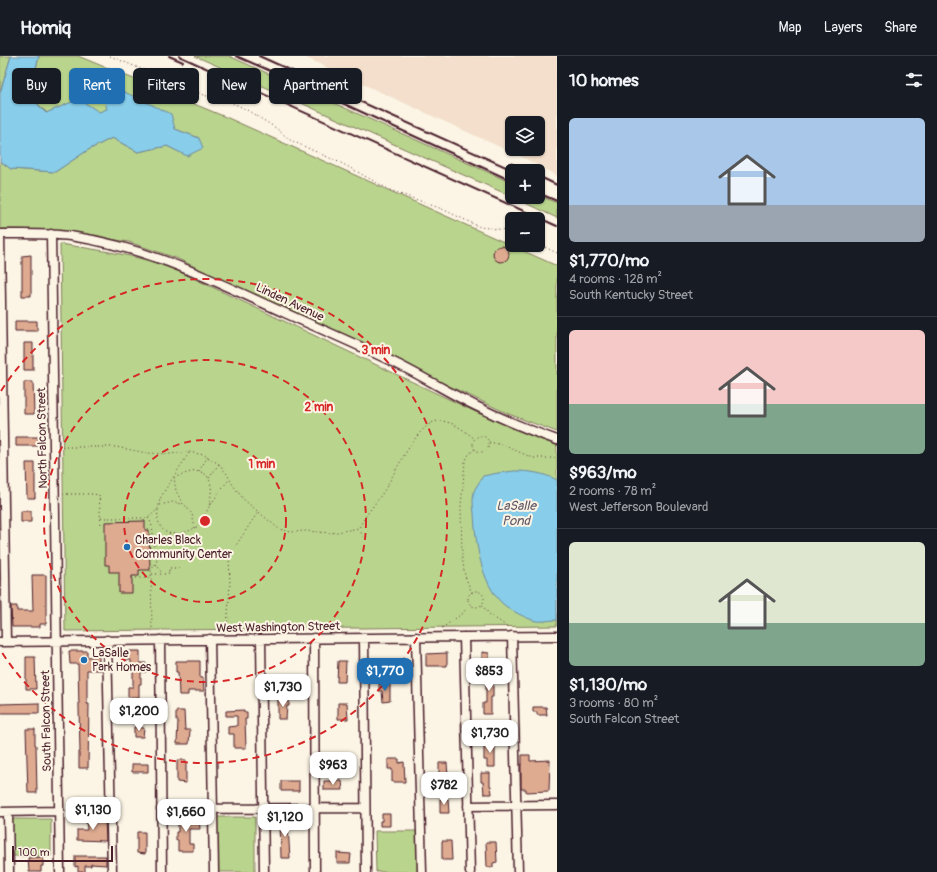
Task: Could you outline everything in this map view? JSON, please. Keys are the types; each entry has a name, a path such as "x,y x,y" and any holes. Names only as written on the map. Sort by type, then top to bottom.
{"street":[{"name":"Linden Avenue","path":"0,234 51,234 70,236 122,247 180,266 376,354 475,406 510,422 557,440"},
{"path":"0,234 3,642"},
{"name":"North Falcon Street","path":"51,234 57,641"},
{"path":"512,636 518,872"},
{"name":"West Washington Street","path":"3,642 557,636"},
{"path":"416,637 422,872"},
{"path":"464,637 470,872"},
{"path":"314,638 315,872"},
{"path":"364,638 366,872"},
{"path":"210,639 214,872"},
{"path":"261,639 264,872"},
{"path":"107,640 112,872"},
{"path":"160,640 162,872"},
{"name":"South Falcon Street","path":"57,641 60,872"},
{"path":"468,806 557,805"},
{"path":"162,809 365,808"},
{"path":"9,872 4,812 60,811"}],"path":[{"path":"110,56 166,80 182,84 203,95 231,102 276,128 290,140 343,164 390,190 442,209 480,227 505,230"},
{"path":"545,247 557,253"},
{"path":"359,528 388,485 410,447 425,428 435,422 440,421 459,428 475,439"},
{"path":"489,442 488,448 485,451 480,452 475,449 473,444 475,439 482,436 487,438 489,442 503,445 533,458 557,458"},
{"path":"62,447 116,447 160,454 189,452 208,456 219,464 243,499 283,531 332,532 359,528"},
{"path":"472,592 465,576 462,557 461,506 465,462 469,454 475,449"},
{"path":"189,452 174,478 165,490 159,505 157,514 160,525 168,533 179,533 200,525 209,507 230,479"},
{"path":"199,471 208,456"},
{"path":"209,478 219,464"},
{"path":"174,478 189,471 199,471 209,478 212,486 209,507"},
{"path":"174,478 176,491 183,504 192,514 194,528"},
{"path":"63,494 99,495 101,527"},
{"path":"159,505 172,502 183,504"},
{"path":"101,518 148,518 158,509"},
{"path":"227,630 230,583 229,556 258,512"},
{"path":"148,518 153,528 154,548 157,553 156,564 151,570 152,631"},
{"path":"359,528 364,538"},
{"path":"156,564 162,571 162,574"},
{"path":"152,574 169,574 169,568 180,568"},
{"path":"132,578 152,578"},
{"path":"472,592 468,599 470,604 474,607 482,605"},
{"path":"472,592 481,594 484,598 482,605"},
{"path":"442,628 463,613 470,604"},
{"path":"482,605 490,615 508,627"}],"shaded area":[{"path":"302,56 557,56 557,176 545,169 545,164 535,164 519,156 545,156 545,116 505,116 505,149 362,84 362,68 328,68"}],"green space":[{"path":"0,56 11,56 0,93"},
{"path":"38,56 78,56 107,68 69,68 69,103 47,113 38,104 61,104 61,68 36,68"},
{"path":"195,56 229,56 256,68 222,68"},
{"path":"261,70 269,74 269,89 261,85"},
{"path":"125,75 133,79 133,104 194,104 505,243 505,252 526,252 557,266 557,432 511,415 176,258 129,242 51,230 0,229 0,161 11,169 55,172 88,150 112,138 138,152 167,146 188,156 199,138 175,129 107,109 99,113 86,104 125,104"},
{"path":"303,104 336,104 505,180 504,193"},
{"path":"545,198 557,203 557,218 527,204 545,204"},
{"path":"60,244 146,260 174,269 478,413 557,445 557,626 65,631"},
{"path":"215,817 255,817 255,872 216,872"},
{"path":"10,819 51,819 51,856 10,856"},
{"path":"375,831 418,831 419,872 376,872"}],"water":[{"path":"11,56 39,56 36,68 12,68 12,104 38,104 46,113 69,103 87,104 99,112 107,109 106,104 125,104 125,92 133,96 133,104 150,104 171,114 175,129 199,138 203,148 187,156 167,146 138,152 112,138 88,150 55,172 11,169 0,161 0,93"},
{"name":"LaSalle Pond","path":"514,471 536,473 557,480 557,620 532,620 506,606 495,595 484,574 476,536 473,507 474,492 483,476"}],"building":[{"path":"501,246 505,248 505,252 508,252 508,257 501,262 494,257 493,254 498,247"},
{"path":"31,255 31,296 22,296 22,256"},
{"path":"15,321 37,321 37,331 15,331"},
{"path":"24,343 33,343 33,370 24,370"},
{"path":"24,382 33,382 34,414 24,414"},
{"path":"16,437 38,437 38,446 16,446"},
{"path":"26,463 35,463 35,498 27,498"},
{"path":"21,511 31,511 31,522 21,522"},
{"name":"Charles Black Community Center","path":"145,521 145,530 149,530 150,570 139,570 139,576 132,576 132,593 119,593 119,572 109,572 109,565 105,565 105,522"},
{"path":"32,575 46,575 46,624 40,624 40,627 12,627 11,606 17,606 17,611 33,611"},
{"path":"69,651 87,651 87,657 99,656 99,663 102,663 102,670 87,670 87,704 89,704 88,768 79,768 78,664 70,664"},
{"path":"124,651 140,651 140,663 146,663 146,672 141,672 139,697 128,697 128,687 133,687 133,670 131,670 131,660 124,660"},
{"path":"482,652 489,653 489,663 482,663"},
{"path":"447,653 447,666 426,666 426,654"},
{"path":"26,657 35,657 36,689 26,689"},
{"path":"176,661 200,661 200,678 203,678 204,691 188,691 188,695 179,695"},
{"path":"338,661 346,661 345,682 337,682"},
{"path":"486,669 493,669 493,697 491,697 491,714 483,714 483,703 486,703"},
{"path":"379,684 390,684 390,701 383,702 382,691 379,691"},
{"path":"278,698 289,698 286,719 278,719"},
{"path":"39,703 39,713 0,713 0,704"},
{"path":"338,703 347,703 348,719 338,719"},
{"path":"533,707 546,707 547,715 537,715 537,712 533,712"},
{"path":"244,710 244,712 247,712 247,719 245,719 246,748 234,748 234,734 228,734 228,727 237,726 237,716 226,716 226,711"},
{"path":"176,711 184,711 185,730 190,730 189,744 177,744 178,720 176,720"},
{"path":"134,727 144,728 143,737 134,737"},
{"path":"26,729 35,729 37,793 28,793"},
{"path":"484,742 495,742 495,767 487,767 487,760 484,760"},
{"path":"522,755 530,755 530,761 550,760 549,791 526,792 526,789 521,789"},
{"path":"339,759 348,759 348,774 339,774"},
{"path":"388,759 399,759 399,763 404,762 405,782 392,782 392,769 388,769"},
{"path":"177,760 186,760 186,783 177,782"},
{"path":"439,763 447,763 448,777 439,777"},
{"path":"132,764 148,764 148,772 132,772"},
{"path":"481,773 490,773 490,786 492,794 484,794 483,782 481,782"},
{"path":"281,781 299,781 299,791 281,791"},
{"path":"324,781 342,781 343,790 324,790"},
{"path":"440,799 448,799 449,813 440,813"},
{"path":"382,814 390,814 390,826 380,826"},
{"path":"178,819 199,819 200,829 189,829 189,844 193,844 193,851 178,851 176,832 178,832"},
{"path":"280,819 290,819 290,827 288,827 290,858 281,858"},
{"path":"86,820 105,820 106,841 77,840 77,830 87,830"},
{"path":"137,832 145,832 145,854 137,853"},
{"path":"442,841 451,841 452,860 442,860"},
{"path":"486,842 496,842 497,862 493,863 493,867 487,867"},
{"path":"337,853 351,854 350,863 337,863"},
{"path":"75,856 106,856 106,865 91,864 91,866 85,866 85,872 78,872 78,866 75,867"},
{"path":"43,857 41,872 29,872 28,858"}],"railway":[{"path":"169,56 183,62"},
{"path":"179,56 557,226"},
{"path":"236,56 505,178"},
{"path":"259,56 505,167"},
{"path":"545,179 557,185"},
{"path":"545,196 557,201"}],"place":[{"name":"Charles Black Community Center","path":"127,547"},
{"name":"LaSalle Park Homes","path":"84,660"}]}
